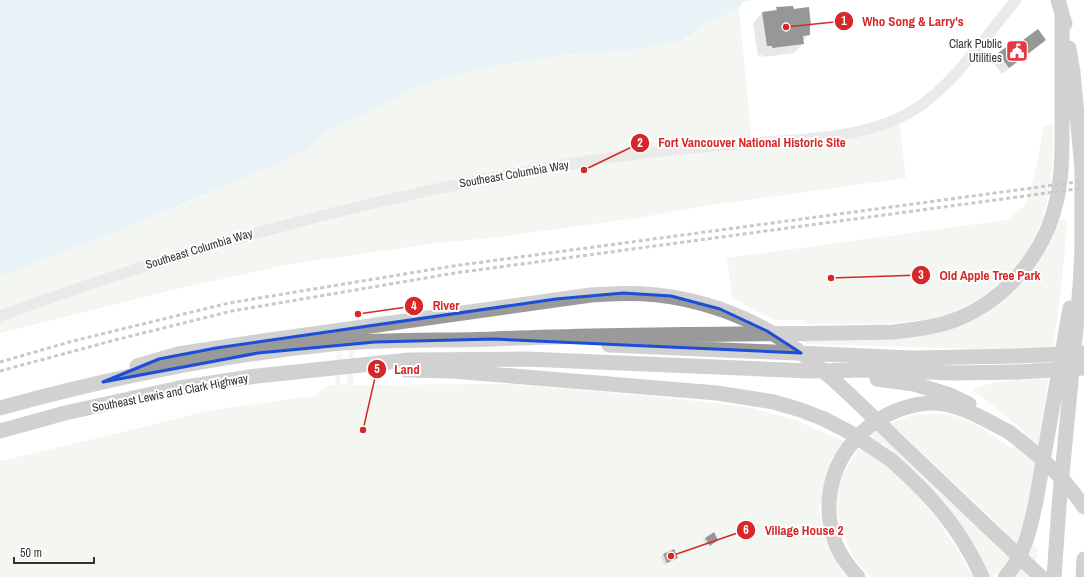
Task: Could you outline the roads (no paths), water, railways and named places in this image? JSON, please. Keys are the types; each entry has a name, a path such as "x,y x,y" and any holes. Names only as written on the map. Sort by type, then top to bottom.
{"highway":[{"path":"1054,577 1059,506 1080,288 1083,209 1079,131 1073,72 1058,0"},
{"path":"103,382 218,359 297,348 375,342 553,336 893,332 933,326 947,322 972,312 1005,289 1030,262 1046,233 1054,212 1059,189 1062,151 1062,14"},
{"path":"1005,577 1017,561 1030,532 1063,341 1082,248"},
{"path":"103,382 140,365 178,354 264,340 412,321 574,296 623,293 654,294 688,299 748,320 768,330 798,351 827,374 1041,577"},
{"path":"494,339 912,358 1084,353"},
{"path":"343,367 409,360 526,359 810,371 873,370 954,373 1018,372 1084,368"},
{"path":"343,367 452,371 717,393 774,402 801,410 824,419 855,436 891,460 923,489 955,529 970,552 982,577"},
{"name":"Southeast Lewis and Clark Highway","path":"0,431 65,413 179,388 257,376 343,367"},
{"path":"810,371 914,384 950,395 971,405 1034,451 1055,471 1084,507"},
{"name":"Southeast Lewis and Clark Highway","path":"0,408 103,382"},
{"path":"858,577 836,546 829,509 831,483 841,461 852,442 868,426 887,414 909,407 931,403 956,406 1009,432"},
{"path":"1083,577 1084,559"}],"street":[{"name":"Southeast Columbia Way","path":"0,316 73,289 237,237 362,205 446,186 591,160 711,146 825,137 865,130 885,124 908,113 933,96 948,82 1016,0"}],"water":[{"path":"0,0 753,0 742,2 739,8 702,26 683,40 626,51 579,53 500,65 443,79 414,88 373,110 326,131 320,139 308,148 283,161 119,231 0,276"}],"railway":[{"path":"0,362 73,341 229,303 453,266 1084,181"},
{"path":"0,371 115,340 232,311 455,273 1084,188"}],"place":[{"name":"Who Song & Larry's","path":"786,27"},
{"name":"Clark Public Utilities","path":"1017,51"},
{"name":"Fort Vancouver National Historic Site","path":"584,170"},
{"name":"Old Apple Tree Park","path":"831,278"},
{"name":"River","path":"358,314"},
{"name":"Land","path":"363,430"},
{"name":"Village House 2","path":"671,556"}]}
